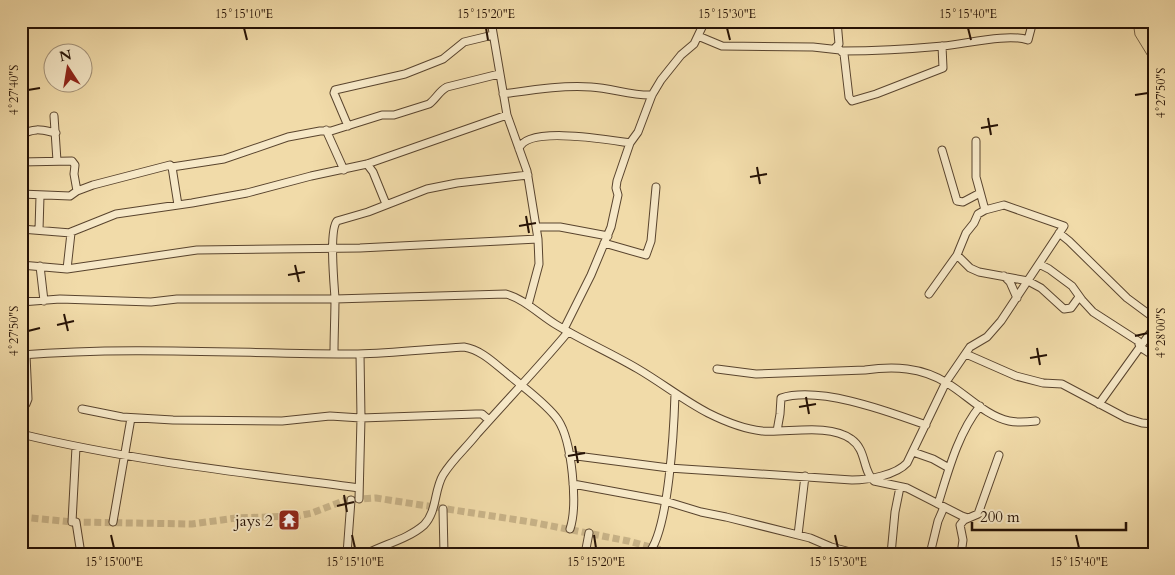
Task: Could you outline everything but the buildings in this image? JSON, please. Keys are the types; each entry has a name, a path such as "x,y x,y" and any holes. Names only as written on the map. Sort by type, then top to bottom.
{"street":[{"path":"491,21 507,115 528,175 537,226 540,264 528,305"},
{"path":"366,554 405,537 424,525 429,519 443,475 489,420 522,386 566,330 611,227 618,195 616,188 630,143 638,132 652,95 661,80 681,55 694,44 705,21"},
{"path":"835,48 839,44 837,21"},
{"path":"698,36 722,46 835,48 842,51 890,50 1008,38 1028,40 1033,21"},
{"path":"348,126 334,93 335,90 405,74 443,59 464,42 493,36"},
{"path":"842,51 845,58 849,97 852,101 941,70 943,67 942,46"},
{"path":"21,194 70,196 93,185 148,170 170,165 172,167 224,159 288,137 348,126 382,115 394,115 434,101 440,92 447,87 499,74"},
{"path":"503,94 577,86 652,95"},
{"path":"21,229 71,232 116,214 247,193 367,164 507,115"},
{"path":"54,116 57,161"},
{"path":"21,135 33,130 56,133"},
{"path":"326,130 344,170"},
{"path":"519,150 520,144 527,139 551,136 630,143"},
{"path":"976,141 976,177 985,210"},
{"path":"942,150 957,201 963,202 980,193"},
{"path":"21,162 74,162 77,191"},
{"path":"367,164 373,172 386,204"},
{"path":"172,167 178,205"},
{"path":"334,353 335,299 333,248 334,225 337,220 368,212 416,192 440,186 528,175"},
{"path":"537,226 560,227 606,240 646,255 651,241 656,187"},
{"path":"39,230 40,196"},
{"path":"569,455 669,468 852,480 870,478 904,467 946,382 974,344 992,333 1064,226 1016,208 1001,205 985,210 978,214 966,233 957,255 928,294"},
{"path":"67,269 71,232"},
{"path":"1059,233 1127,298 1154,318"},
{"path":"21,265 67,269 197,250 333,248 538,239"},
{"path":"957,255 974,270 1028,281 1041,288 1064,309 1071,308 1079,297"},
{"path":"1039,264 1068,283 1093,312 1138,341 1140,347 1154,356"},
{"path":"40,266 44,301"},
{"path":"1003,276 1010,282 1016,298"},
{"path":"21,302 60,299 151,302 189,299 335,299 499,293 511,295 566,330 636,368 698,408 728,422 746,428 776,431 826,431 844,435 854,441 860,449 870,478 874,481 907,488 968,518 978,514 999,455"},
{"path":"1099,404 1154,328"},
{"path":"21,407 26,404 28,399 24,355 63,352 139,351 360,354 469,348 480,352 522,386 556,418 566,436 569,455 574,503 570,529"},
{"path":"347,554 355,499 359,488 360,354"},
{"path":"966,354 1016,376 1043,383 1062,384 1134,421 1154,424"},
{"path":"717,369 756,374 774,374 900,367 928,374 946,382 999,418 1010,421 1036,421"},
{"path":"648,554 653,548 660,530 665,501 673,437 675,394"},
{"path":"776,431 781,398 800,396 825,397 853,402 926,425"},
{"path":"930,554 949,468 960,441 980,406"},
{"path":"82,409 131,418 269,421 330,416 361,418 482,414 489,420"},
{"path":"113,522 131,418"},
{"path":"21,434 76,447 230,472 359,488"},
{"path":"76,447 74,522 81,554"},
{"path":"913,452 949,468"},
{"path":"798,535 805,476"},
{"path":"572,484 665,501 701,512 726,516 798,535 858,554"},
{"path":"891,554 895,512 900,487"},
{"path":"443,509 444,554"},
{"path":"961,554 963,540 960,526 968,518"},
{"path":"585,554 588,533"}],"waterway":[{"path":"1133,21 1135,35 1154,66"}],"tunnel":[{"path":"21,517 72,522 192,524 236,518 298,516 312,513 346,500 376,498 531,522 628,541 676,554"}],"place":[{"name":"jays 2","path":"289,520"}]}
